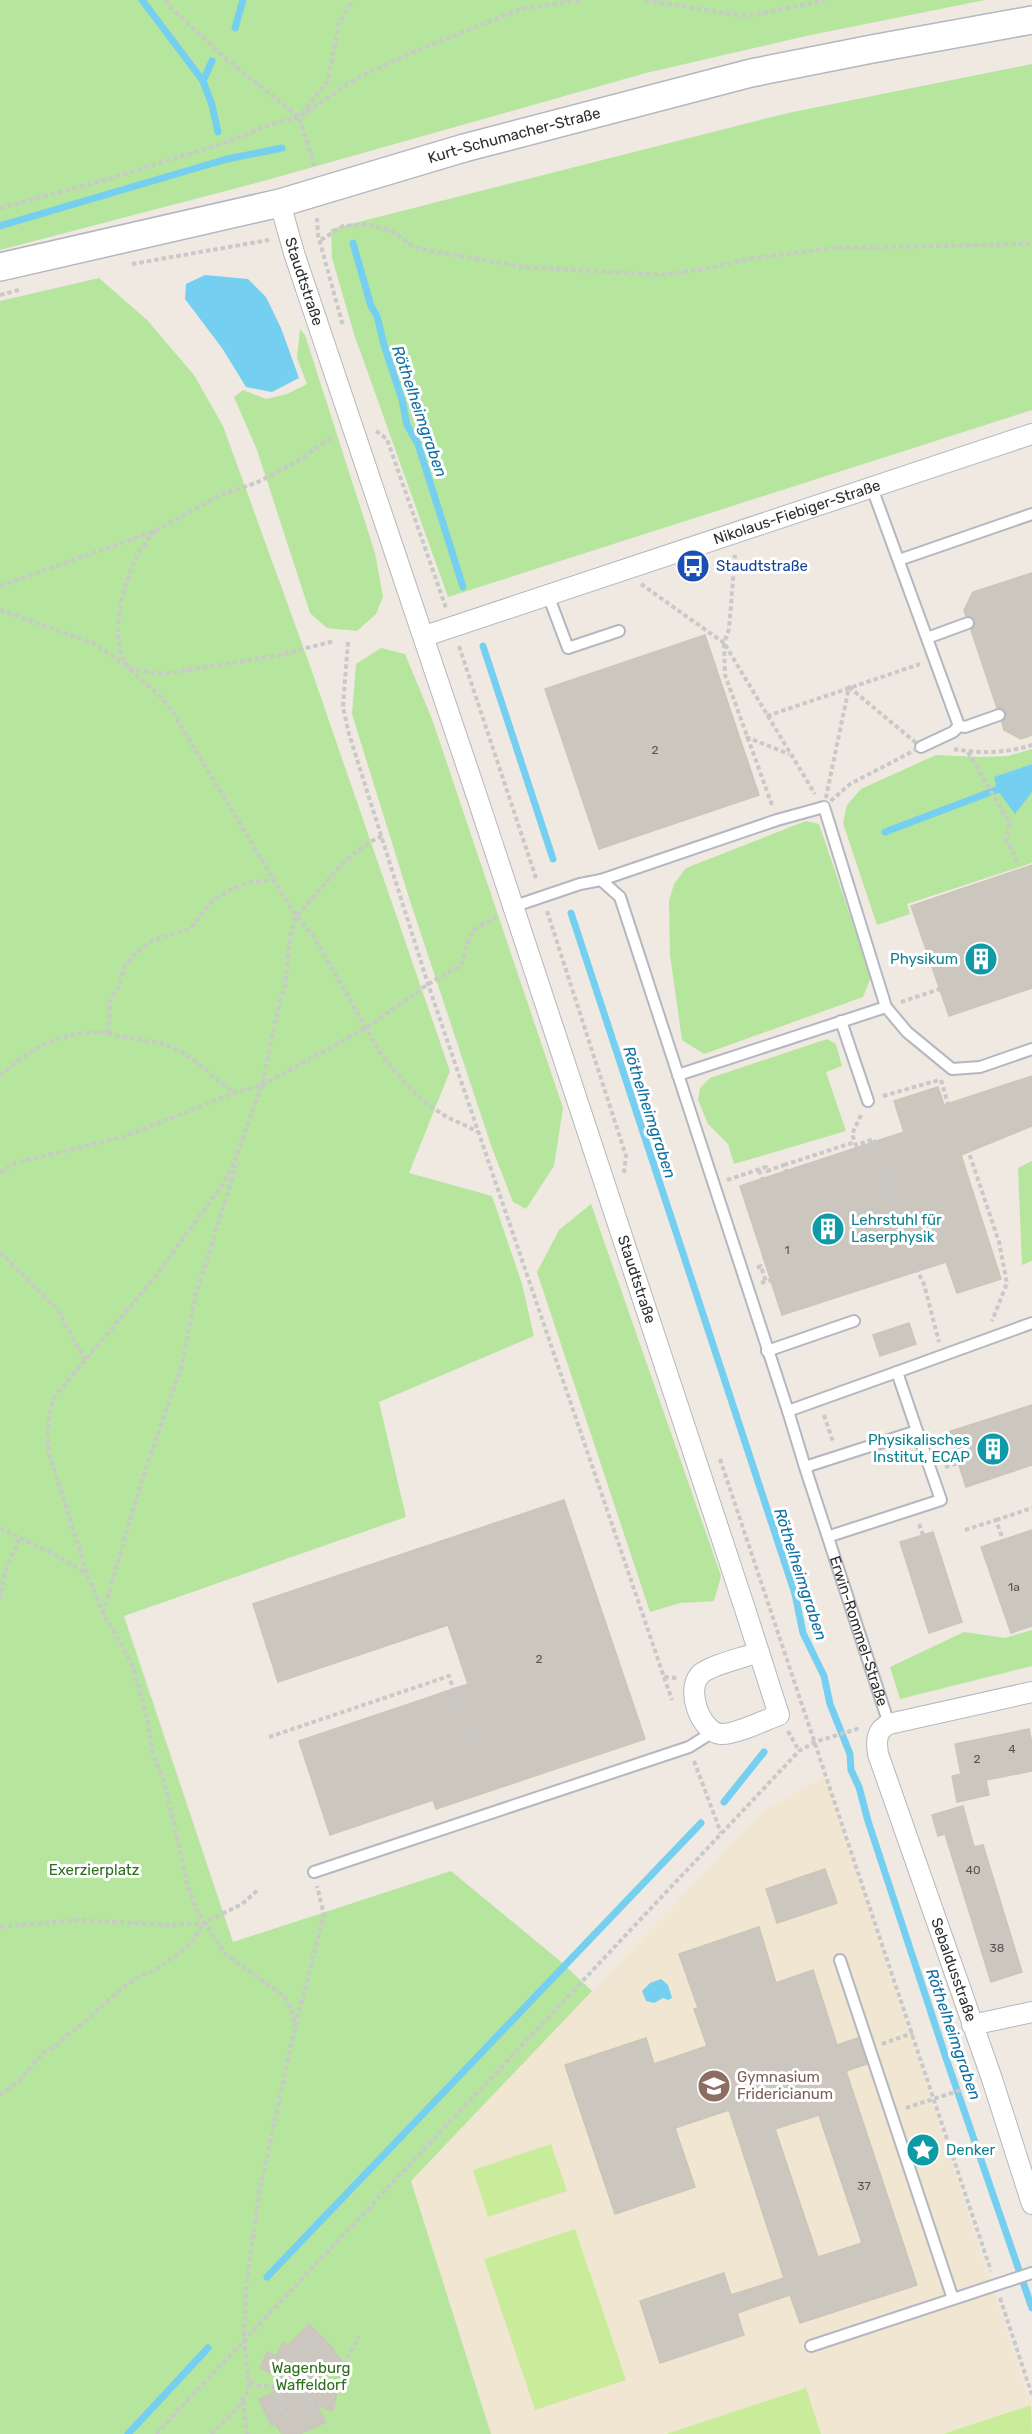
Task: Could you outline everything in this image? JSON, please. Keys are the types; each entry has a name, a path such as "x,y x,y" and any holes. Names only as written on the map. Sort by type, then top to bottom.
{"main road":[{"name":"Kurt-Schumacher-Straße","path":"0,267 280,203 464,148 751,73 1032,21"}],"street":[{"name":"Staudtstraße","path":"280,203 289,236 515,906 779,1715 726,1734 713,1732"},
{"name":"Nikolaus-Fiebiger-Straße","path":"425,636 1032,434"},
{"path":"713,1732 703,1722 695,1699 696,1679 706,1670 759,1652"},
{"name":"Erwin-Rommel-Straße","path":"883,1730 1032,1692"},
{"name":"Sebaldusstraße","path":"883,1730 878,1754 1032,2204"},
{"path":"972,2025 1032,2012"}],"lane":[{"path":"872,488 959,726"},
{"path":"899,560 1032,514"},
{"path":"548,595 567,648 619,631"},
{"path":"927,638 968,623"},
{"path":"959,726 965,727 999,715"},
{"path":"924,745 952,732 959,726"},
{"path":"515,906 580,884 601,880 777,820 824,807 886,1007 907,1032 952,1069 980,1067 1032,1049"},
{"path":"601,880 620,897 788,1411 1032,1323"},
{"path":"678,1075 886,1007"},
{"path":"841,1022 868,1101"},
{"path":"767,1351 854,1321"},
{"path":"805,1467 917,1431 897,1372"},
{"name":"Erwin-Rommel-Straße","path":"788,1411 830,1536 883,1730"},
{"name":"Erwin-Rommel-Straße","path":"830,1536 940,1500 917,1431"},
{"path":"314,1872 689,1747 713,1732"},
{"path":"840,1960 953,2299"},
{"path":"811,2346 1032,2273"}],"path":[{"path":"166,0 168,5 224,57 299,117 322,190"},
{"path":"299,117 328,81 339,23 353,0"},
{"path":"0,208 105,180 299,117 357,78 415,51 521,9 579,0"},
{"path":"645,0 745,15 825,0"},
{"path":"321,240 344,226 369,224 393,232 415,248 523,267 661,275 705,269 748,259 832,248 1032,244"},
{"path":"128,265 289,236 318,235 345,331"},
{"path":"0,295 21,290"},
{"path":"0,586 155,531 220,495 256,483 296,462 327,439 353,426"},
{"path":"374,430 387,439 452,627 626,1156 624,1173 628,1184"},
{"path":"155,531 137,555 127,579 118,619 120,644 131,669 163,674 279,655 334,641"},
{"path":"737,532 729,629 724,643 725,675 745,737 777,820"},
{"path":"621,570 724,643 824,807"},
{"path":"0,610 94,644 131,669 162,696 296,916 314,937 389,1065 415,1092 446,1116 478,1132"},
{"path":"348,642 343,707 428,984 664,1677 696,1679"},
{"path":"767,716 935,659"},
{"path":"849,687 924,745 968,752 996,751 1032,745"},
{"path":"824,807 849,687"},
{"path":"745,737 790,754"},
{"path":"824,807 850,784 924,745"},
{"path":"968,752 1010,824 1006,839 1017,861"},
{"path":"103,1613 142,1479 181,1368 196,1294 262,1085 285,986 290,938 296,916 315,898 342,864 364,844 381,836"},
{"path":"108,1033 110,1001 120,985 124,967 133,955 153,940 190,929 211,902 230,890 251,882 275,880"},
{"path":"0,1173 15,1163 35,1157 123,1137 234,1093 262,1085 366,1028 462,963 471,935 479,926 515,906"},
{"path":"886,1007 940,988"},
{"path":"0,1076 25,1054 45,1043 78,1033 108,1033 169,1046 204,1068 216,1081 234,1093"},
{"path":"868,1101 941,1079 952,1069"},
{"path":"941,1079 948,1104"},
{"path":"852,1134 856,1145 874,1139 917,1270 924,1284 942,1355"},
{"path":"965,1141 999,1242 1007,1283 985,1339"},
{"path":"714,1184 766,1167 767,1171 855,1142"},
{"path":"240,1151 221,1188 161,1268 55,1396 50,1410 47,1442 87,1574 103,1613 131,1662 148,1722 152,1751 172,1815 195,1907 225,1954 284,1996 291,2008 295,2027"},
{"path":"784,1165 786,1171"},
{"path":"759,1170 762,1179"},
{"path":"0,1252 57,1309 85,1360"},
{"path":"763,1273 766,1282"},
{"path":"819,1400 838,1457"},
{"path":"718,1452 934,2098 999,2284 1032,2395"},
{"path":"950,1466 958,1463"},
{"path":"965,1530 1032,1508"},
{"path":"996,1520 1003,1540"},
{"path":"0,1528 52,1553 87,1574"},
{"path":"0,1600 5,1571 20,1538"},
{"path":"269,1737 449,1676 472,1743"},
{"path":"156,2434 800,1751 815,1742 857,1729"},
{"path":"211,2434 248,2393 250,2382 244,2339 246,2286 260,2189 295,2027 324,1915 314,1872"},
{"path":"0,1927 76,1920 204,1923 242,1904 258,1890"},
{"path":"0,2095 19,2081 44,2052 61,2043 65,2037 129,1983 154,1971 175,1957 190,1944 204,1923"},
{"path":"870,2048 913,2033"},
{"path":"891,2113 978,2084"},
{"path":"302,2362 313,2364 326,2362 337,2368 342,2367 359,2336"},
{"path":"313,2337 303,2347 302,2362 282,2378 277,2387 281,2407 289,2418 296,2418 309,2408 314,2409"},
{"path":"250,2382 258,2386 304,2392 312,2400 315,2417"},
{"path":"243,2401 246,2434"}],"shaded area":[{"name":"Gymnasium Fridericianum","path":"825,1776 1031,2405 943,2434 821,2434 805,2388 666,2434 491,2434 411,2181 763,1812"}],"green space":[{"path":"0,0 985,0 806,36 646,73 267,180 0,250"},
{"path":"1032,64 1032,410 448,597 354,334 332,258 331,229 788,113"},
{"path":"99,278 147,320 194,375 223,426 309,663 450,1071 409,1173 492,1196 522,1284 534,1336 379,1402 406,1517 124,1616 233,1942 451,1871 560,1961 592,1991 411,2181 491,2434 0,2434 0,301"},
{"path":"300,329 305,335 375,553 383,597 376,614 357,631 327,628 310,613 257,450 234,397 243,390 266,399 287,394 307,384 297,358"},
{"path":"381,648 405,654 432,719 563,1108 554,1166 526,1209 513,1202 492,1148 411,904 352,714 356,664"},
{"path":"1032,749 1032,764 995,777 1032,792 1032,863 907,904 910,914 877,925 843,823 847,805 861,789 936,755 1008,756"},
{"path":"806,821 819,824 871,977 863,997 704,1054 682,1040 670,955 669,901 674,884 686,868"},
{"path":"827,1039 836,1044 842,1066 826,1072 846,1131 734,1164 728,1144 708,1124 698,1100 700,1088 710,1078"},
{"path":"1032,1161 1032,1261 1022,1265 1018,1168"},
{"path":"591,1204 721,1576 714,1601 680,1603 650,1612 537,1272 559,1230"},
{"path":"1032,1630 1032,1666 900,1699 890,1667 964,1632 1005,1638"},
{"path":"551,2144 567,2191 488,2217 473,2170"},
{"path":"575,2229 626,2380 535,2410 484,2259"},
{"path":"806,2388 821,2434 666,2434"},
{"path":"1031,2405 1032,2434 943,2434"}],"water":[{"path":"205,275 248,279 266,297 281,328 299,378 272,392 246,387 222,348 185,299 186,284"},
{"path":"1032,764 1032,792 1015,814 997,790 994,777"},
{"path":"661,1979 668,1985 672,1998 668,2000 663,1998 654,2003 646,2001 642,1991 650,1983"}],"building":[{"path":"1032,573 1032,735 1021,739 1004,730 1002,722 1006,713 1003,709 997,708 971,630 975,621 972,617 966,616 964,610 973,592"},
{"path":"705,635 759,795 599,849 545,689"},
{"name":"Physikum","path":"1032,865 1032,988 949,1016 911,906"},
{"path":"1032,1076 1032,1126 961,1155 1001,1279 957,1293 946,1262 782,1315 740,1186 904,1132 894,1101 938,1087 944,1105"},
{"path":"909,1323 916,1344 880,1356 873,1335"},
{"name":"Physikalisches Institut, ECAP","path":"1032,1405 1032,1465 966,1487 948,1432"},
{"path":"564,1500 645,1739 436,1809 433,1800 330,1835 299,1741 468,1684 448,1625 278,1682 253,1604"},
{"path":"1032,1530 1032,1626 1011,1633 981,1547"},
{"path":"933,1532 962,1622 929,1633 900,1542"},
{"path":"1029,1729 1032,1744 1032,1771 986,1780 989,1795 957,1802 952,1776 961,1774 955,1744"},
{"path":"963,1806 974,1847 983,1845 1022,1972 991,1982 945,1834 938,1836 932,1815"},
{"path":"825,1869 837,1903 777,1923 766,1889"},
{"name":"Gymnasium Fridericianum","path":"759,1927 776,1983 813,1970 837,2045 858,2038 867,2064 846,2071 917,2285 800,2323 790,2295 737,2313 744,2335 660,2363 640,2301 724,2273 731,2295 784,2278 729,2110 675,2128 695,2187 615,2214 565,2065 646,2038 654,2064 707,2046 694,2009 698,2008 679,1954","holes":["819,2115 862,2243 818,2257 775,2129"]},
{"path":"309,2324 341,2360 313,2382 338,2387 333,2411 316,2405 326,2422 300,2434 282,2434 275,2423 271,2425 259,2399 292,2383 260,2368 267,2352 276,2356 283,2343 288,2346"}],"waterway":[{"path":"142,0 203,81 212,105 218,132"},
{"path":"235,28 243,0"},
{"path":"203,81 212,61"},
{"path":"0,226 227,159 282,148"},
{"name":"Röthelheimgraben","path":"353,243 402,400 407,425 418,444 463,587"},
{"name":"Röthelheimgraben","path":"483,646 553,859"},
{"path":"885,832 1004,787"},
{"name":"Röthelheimgraben","path":"571,913 795,1594 803,1633 824,1676 830,1704 850,1754 851,1770 859,1787 868,1821 947,2061 1032,2308"},
{"path":"724,1802 764,1752"},
{"path":"267,2277 701,1823"},
{"path":"128,2434 208,2348"}],"place":[{"name":"Staudtstraße","path":"693,566"},
{"name":"Physikum","path":"981,959"},
{"name":"Lehrstuhl für Laserphysik","path":"828,1229"},
{"name":"Physikalisches Institut, ECAP","path":"993,1449"},
{"name":"Gymnasium Fridericianum","path":"714,2086"},
{"name":"Denker","path":"923,2150"}],"park label":[{"name":"Exerzierplatz","path":"94,1870"},
{"name":"Wagenburg Waffeldorf","path":"311,2376"}]}
